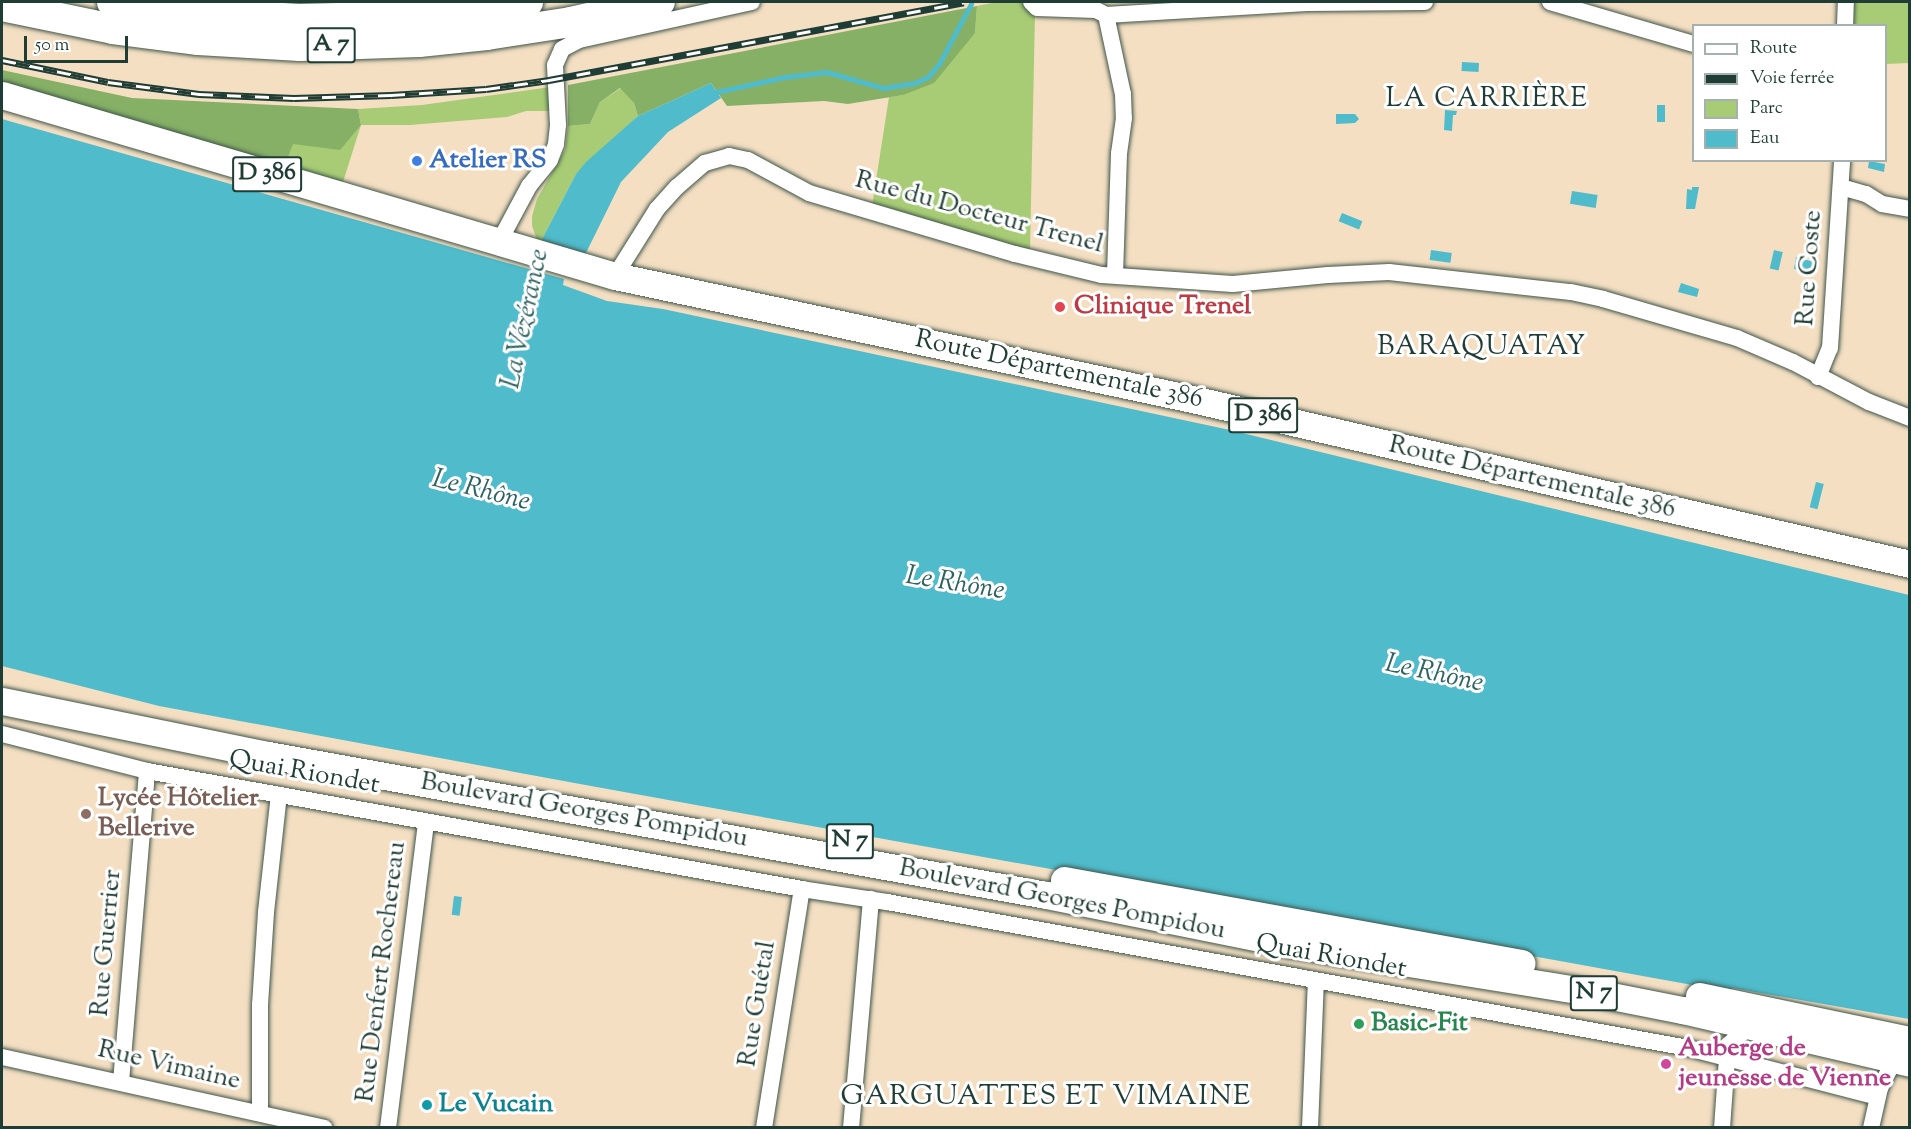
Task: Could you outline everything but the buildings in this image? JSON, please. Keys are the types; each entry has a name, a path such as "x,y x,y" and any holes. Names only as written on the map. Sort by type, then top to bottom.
{"highway":[{"name":"A 7","path":"112,2 202,13 299,19 414,16 528,2"},
{"name":"A 7","path":"2,6 113,29 198,40 300,46 418,42 487,35 571,22 660,2"}],"main road":[{"name":"D 386","path":"2,95 604,273"},
{"name":"Route Départementale 386","path":"604,273 1192,399 1697,517 1910,564"},
{"name":"Boulevard Georges Pompidou","path":"2,682 193,724 1533,965 1784,1013 1904,1055"},
{"name":"Boulevard Georges Pompidou","path":"2,701 268,755 1023,891 1290,944 1596,993 1748,1026 1904,1055"}],"street":[{"path":"498,242 530,186 550,160 556,144 558,125 555,65 562,49 579,40 752,2"},
{"path":"1031,2 1037,8 1096,10 1106,15 1308,3 1425,2"},
{"path":"1550,2 1692,43"},
{"path":"1845,24 1846,2"},
{"path":"1106,15 1123,94 1124,118 1119,154 1115,274"},
{"name":"Rue du Docteur Trenel","path":"604,273 677,187 705,164 729,156 748,160 808,193 1015,254 1102,275 1115,274 1233,284 1328,274 1389,273 1571,292 1686,321 1737,339 1784,358 1818,377 1910,418"},
{"name":"Rue Coste","path":"1818,377 1830,348 1842,162"},
{"path":"1841,187 1866,194 1882,204 1910,209"},
{"name":"Quai Riondet","path":"2,734 147,771 802,889 871,899 1688,1048 1877,1097"},
{"name":"Rue Guerrier","path":"121,1082 147,771"},
{"path":"260,1113 260,1005 263,946 279,795"},
{"name":"Rue Denfert Rochereau","path":"388,1128 426,822"},
{"name":"Rue Guétal","path":"764,1128 802,889"},
{"path":"851,1128 871,899"},
{"path":"1310,1128 1316,981"},
{"path":"1722,1128 1728,1045 1748,1026 1784,1013"},
{"path":"1871,1128 1877,1097 1904,1055"},
{"name":"Rue Vimaine","path":"2,1057 324,1128"}],"green space":[{"path":"997,2 1026,2 1035,15 1030,250 872,206 889,97 903,95 975,33 977,6"},
{"path":"1909,2 1909,63 1887,64 1887,24 1854,24 1854,3"},
{"path":"977,6 975,33 934,83 903,95 848,104 824,101 727,106 711,83 638,116 634,103 620,88 600,102 590,124 568,126 568,85"},
{"path":"2,70 132,98 358,109 361,125 340,150 293,144 285,165 2,85"},
{"path":"551,87 552,111 526,111 507,117 410,125 361,125 358,109 422,105"},
{"path":"621,88 634,103 638,116 576,174 539,245 532,226 532,216 537,199 565,150 568,126 590,124 600,102"},
{"path":"361,125 343,182 285,165 292,144"}],"water":[{"path":"1462,62 1479,63 1479,72 1462,71"},
{"path":"711,83 721,98 668,132 621,182 584,257 539,245 576,174 586,162 638,116"},
{"path":"1657,105 1665,105 1665,122 1657,122"},
{"path":"1445,110 1457,111 1456,115 1453,115 1452,131 1444,130"},
{"path":"1336,114 1355,114 1359,119 1355,123 1336,124"},
{"name":"Le Rhône","path":"2,119 564,279 563,285 607,301 663,309 1230,430 1909,595 1909,1019 1732,988 1731,992 591,786 159,706 2,666"},
{"path":"1869,162 1885,164 1884,172 1868,168"},
{"path":"1692,187 1699,187 1695,209 1686,209 1687,189 1692,190"},
{"path":"1572,191 1598,195 1596,208 1570,204"},
{"path":"1342,213 1362,221 1359,230 1339,221"},
{"path":"1431,250 1452,253 1450,263 1430,260"},
{"path":"1774,250 1783,252 1778,271 1770,269"},
{"path":"1796,257 1814,262 1811,271 1794,269"},
{"path":"1681,283 1699,289 1697,297 1678,292"},
{"path":"1816,482 1824,484 1817,509 1810,507"},
{"path":"454,896 462,897 460,916 452,915"}],"waterway":[{"name":"La Vézérance","path":"712,93 785,77 827,72 884,88 915,83 928,77 939,64 971,4"}],"railway":[{"path":"2,60 108,82 199,94 294,98 391,95 486,89 549,80 964,2"}],"place":[{"name":"Atelier RS","path":"417,161"},
{"name":"Clinique Trenel","path":"1060,307"},
{"name":"Lycée Hôtelier Bellerive","path":"86,814"},
{"name":"Basic-Fit","path":"1359,1024"},
{"name":"Auberge de jeunesse de Vienne","path":"1666,1064"},
{"name":"Le Vucain","path":"427,1105"}],"district":[{"name":"LA CARRIÈRE","path":"1487,100"},
{"name":"BARAQUATAY","path":"1482,348"},
{"name":"GARGUATTES ET VIMAINE","path":"1046,1097"}]}
